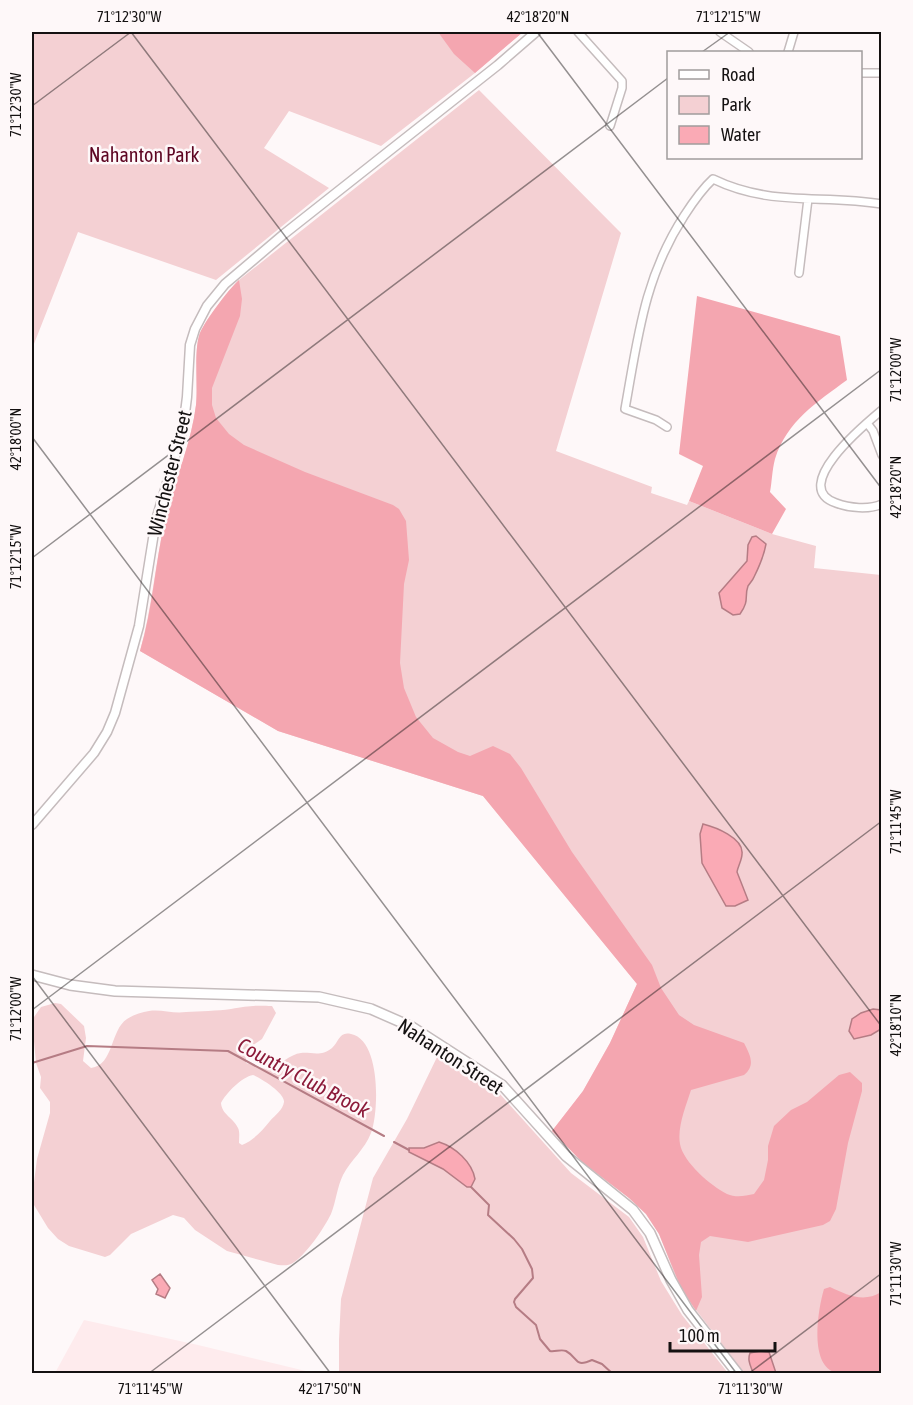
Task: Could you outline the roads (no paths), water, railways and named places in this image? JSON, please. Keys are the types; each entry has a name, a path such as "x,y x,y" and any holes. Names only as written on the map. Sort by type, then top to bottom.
{"main road":[{"name":"Nahanton Street","path":"32,975 63,984 107,990 319,997 371,1009 411,1027 498,1082 566,1156 633,1210 650,1233 671,1280 688,1310 738,1374"}],"street":[{"name":"Winchester Street","path":"32,825 94,753 115,714 139,626 158,514 183,429 190,345 195,329 207,306 230,279 284,234 498,65 536,32"},
{"path":"578,32 622,82 610,126"},
{"path":"720,32 748,51"},
{"path":"788,51 794,32"},
{"path":"862,73 882,73"},
{"path":"667,427 657,420 625,409 648,291 662,254 699,193 713,179 759,196 882,204"},
{"path":"799,273 808,199"},
{"path":"882,410 839,451 826,469 820,484 820,490 827,500 842,505 876,507 882,504"},
{"path":"867,423 873,431 882,455"}],"water":[{"path":"756,536 766,544 764,552 754,578 748,586 743,609 740,614 733,615 722,608 719,593 747,561 748,545 752,537"},
{"path":"703,824 728,834 741,848 742,854 737,872 748,900 735,906 726,906 702,863 700,834"},
{"path":"873,1009 881,1010 881,1029 871,1035 854,1039 849,1031 852,1019"},
{"path":"439,1142 457,1151 467,1161 475,1179 471,1187 467,1187 443,1169 409,1152 409,1148 424,1148"},
{"path":"160,1274 170,1288 165,1298 156,1294 158,1289 152,1280"},
{"path":"769,1352 776,1373 753,1373 749,1356 750,1353"}],"waterway":[{"name":"Country Club Brook","path":"32,1063 87,1046 228,1051 384,1136"},
{"name":"Country Club Brook","path":"394,1142 409,1150"},
{"name":"Country Club Brook","path":"471,1187 489,1205 488,1215 522,1249 532,1269 533,1278 514,1302 516,1307 536,1325 540,1339 550,1351 566,1351 579,1363 592,1360 602,1364 613,1374"}],"park label":[{"name":"Nahanton Park","path":"144,154"}]}
